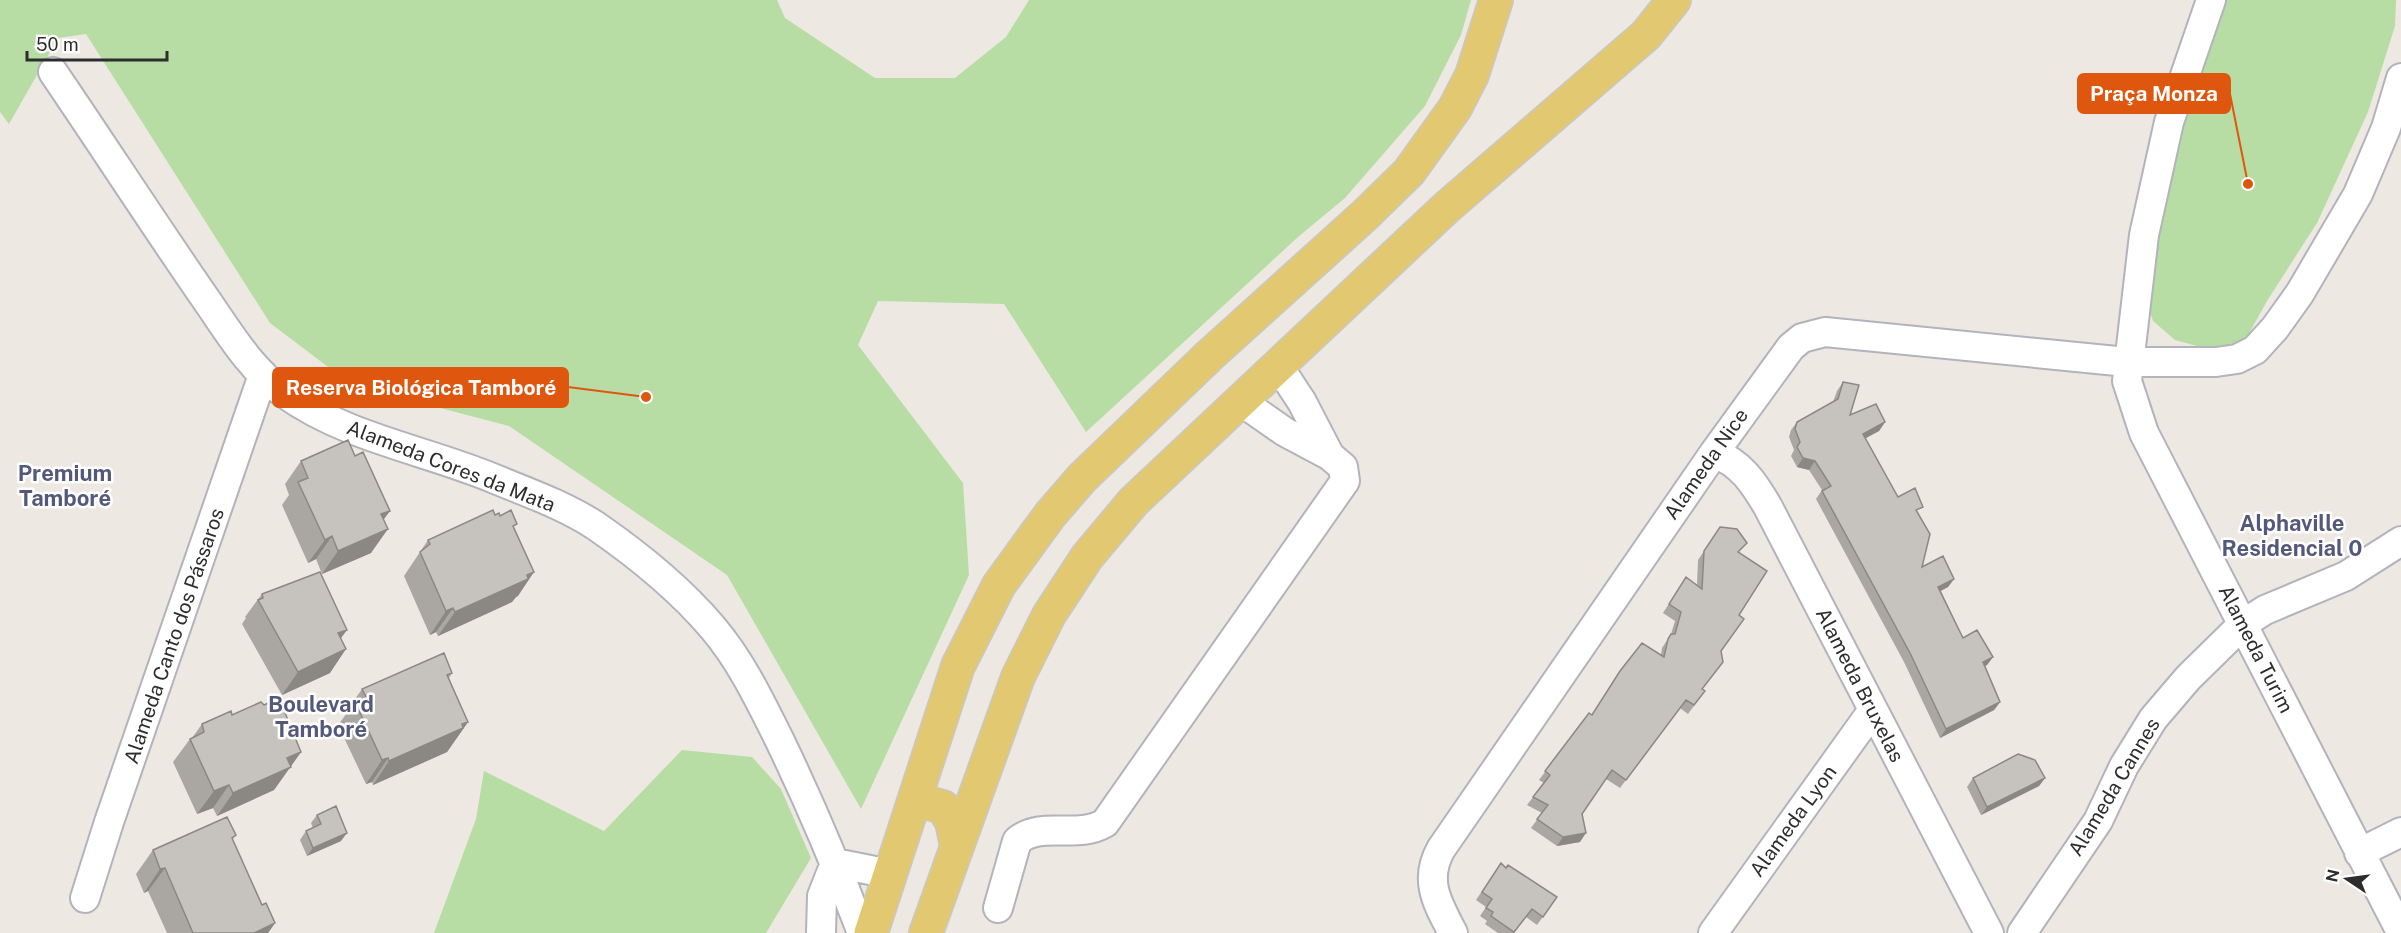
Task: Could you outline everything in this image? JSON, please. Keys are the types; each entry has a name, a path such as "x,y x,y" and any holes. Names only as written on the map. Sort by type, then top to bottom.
{"main road":[{"path":"871,933 958,666 999,585 1021,553 1082,478 1210,355 1365,215 1409,172 1455,108 1472,75 1496,0"},
{"path":"926,933 1018,677 1066,587 1134,501 1447,207 1646,35 1674,0"},
{"path":"911,810 921,801 943,807 952,822 957,846"}],"street":[{"name":"Alameda Turim","path":"2211,0 2169,122 2155,180 2144,234 2127,362 2127,381 2131,400 2144,433 2401,932"},
{"name":"Alameda Cores da Mata","path":"53,72 164,241 235,342 263,375 298,402 355,430 492,477 594,525 666,580 714,629 758,696 836,863 862,933"},
{"name":"Alameda Nice","path":"1453,933 1434,895 1431,879 1433,866 1449,838 1714,453 1786,354 1802,338 1813,334 1840,333 1980,349 2127,362 2216,362 2237,359 2255,350 2275,328 2300,293 2358,194 2386,128 2401,78"},
{"path":"1279,367 1302,402 1330,456"},
{"name":"Alameda Canto dos Pássaros","path":"85,898 263,375"},
{"path":"998,908 1017,841 1026,834 1092,830 1105,823 1345,481 1343,467 1330,456 1285,432 1242,402"},
{"name":"Alameda Bruxelas","path":"1714,453 1737,464 1756,487 1989,933"},
{"name":"Alameda Cannes","path":"2022,933 2098,821 2124,766 2153,719 2188,678 2243,624 2265,610 2346,576 2401,540"},
{"name":"Alameda Lyon","path":"1713,933 1873,710"},
{"path":"2359,853 2401,832"},
{"path":"821,933 822,896 836,863 890,874"}],"green space":[{"path":"0,0 777,0 785,18 875,78 955,78 1006,37 1029,0 1471,0 1461,35 1425,106 1345,198 1298,237 1086,432 1004,304 878,301 858,345 963,483 969,575 861,809 727,575 509,426 352,385 270,323 86,34 58,38 9,124 0,112"},
{"path":"2218,0 2396,0 2395,26 2368,112 2317,223 2267,301 2246,339 2226,349 2208,349 2175,340 2153,321 2146,300 2159,198"},
{"path":"682,750 752,757 781,789 811,858 766,933 434,933 476,819 484,771 604,831"}],"building":[{"path":"1843,382 1859,385 1850,415 1876,404 1885,422 1863,434 1898,497 1915,488 1923,507 1916,510 1930,534 1922,567 1943,556 1954,579 1938,587 1963,638 1977,630 1993,657 1983,662 2000,702 1946,729 1910,653 1822,491 1831,486 1815,461 1803,458 1797,447 1800,442 1795,429 1797,422 1838,399"},
{"path":"348,440 355,456 363,452 390,511 381,514 388,529 338,551 332,536 325,540 298,482 308,478 301,461"},
{"path":"493,510 495,515 499,513 500,516 511,510 517,524 513,526 534,572 527,575 528,579 455,612 453,608 446,611 420,552 430,544 428,540"},
{"path":"1720,527 1737,529 1747,543 1738,552 1767,571 1739,615 1744,619 1721,651 1723,662 1702,689 1705,691 1694,705 1686,700 1626,780 1612,770 1582,814 1586,833 1563,837 1537,819 1548,805 1533,797 1550,775 1545,771 1589,713 1592,715 1620,671 1642,643 1664,657 1668,639 1671,634 1675,634 1681,612 1669,604 1686,577 1702,589 1704,551"},
{"path":"320,572 347,630 338,633 346,649 298,672 258,600 263,598 262,594"},
{"path":"444,653 452,673 447,675 468,722 462,724 463,728 389,761 388,758 382,760 355,702 366,697 362,689"},
{"path":"279,698 301,752 287,758 291,767 233,793 229,785 214,791 190,739 204,732 202,724 231,711 232,715 261,702 264,705"},
{"path":"2018,754 2035,760 2045,778 1987,807 1973,778"},
{"path":"336,806 347,833 313,848 306,831 321,824 317,815"},
{"path":"227,817 236,835 232,838 262,905 266,903 275,923 254,933 193,933 165,868 160,869 153,850"},
{"path":"1501,863 1506,868 1508,865 1557,897 1543,917 1532,909 1514,932 1491,916 1493,912 1486,908 1492,899 1482,892"}],"place":[{"name":"Praça Monza","path":"2248,184"},
{"name":"Reserva Biológica Tamboré","path":"646,397"}],"district":[{"name":"Premium Tamboré","path":"65,486"},
{"name":"Alphaville Residencial 0","path":"2292,536"},
{"name":"Boulevard Tamboré","path":"321,716"}]}
